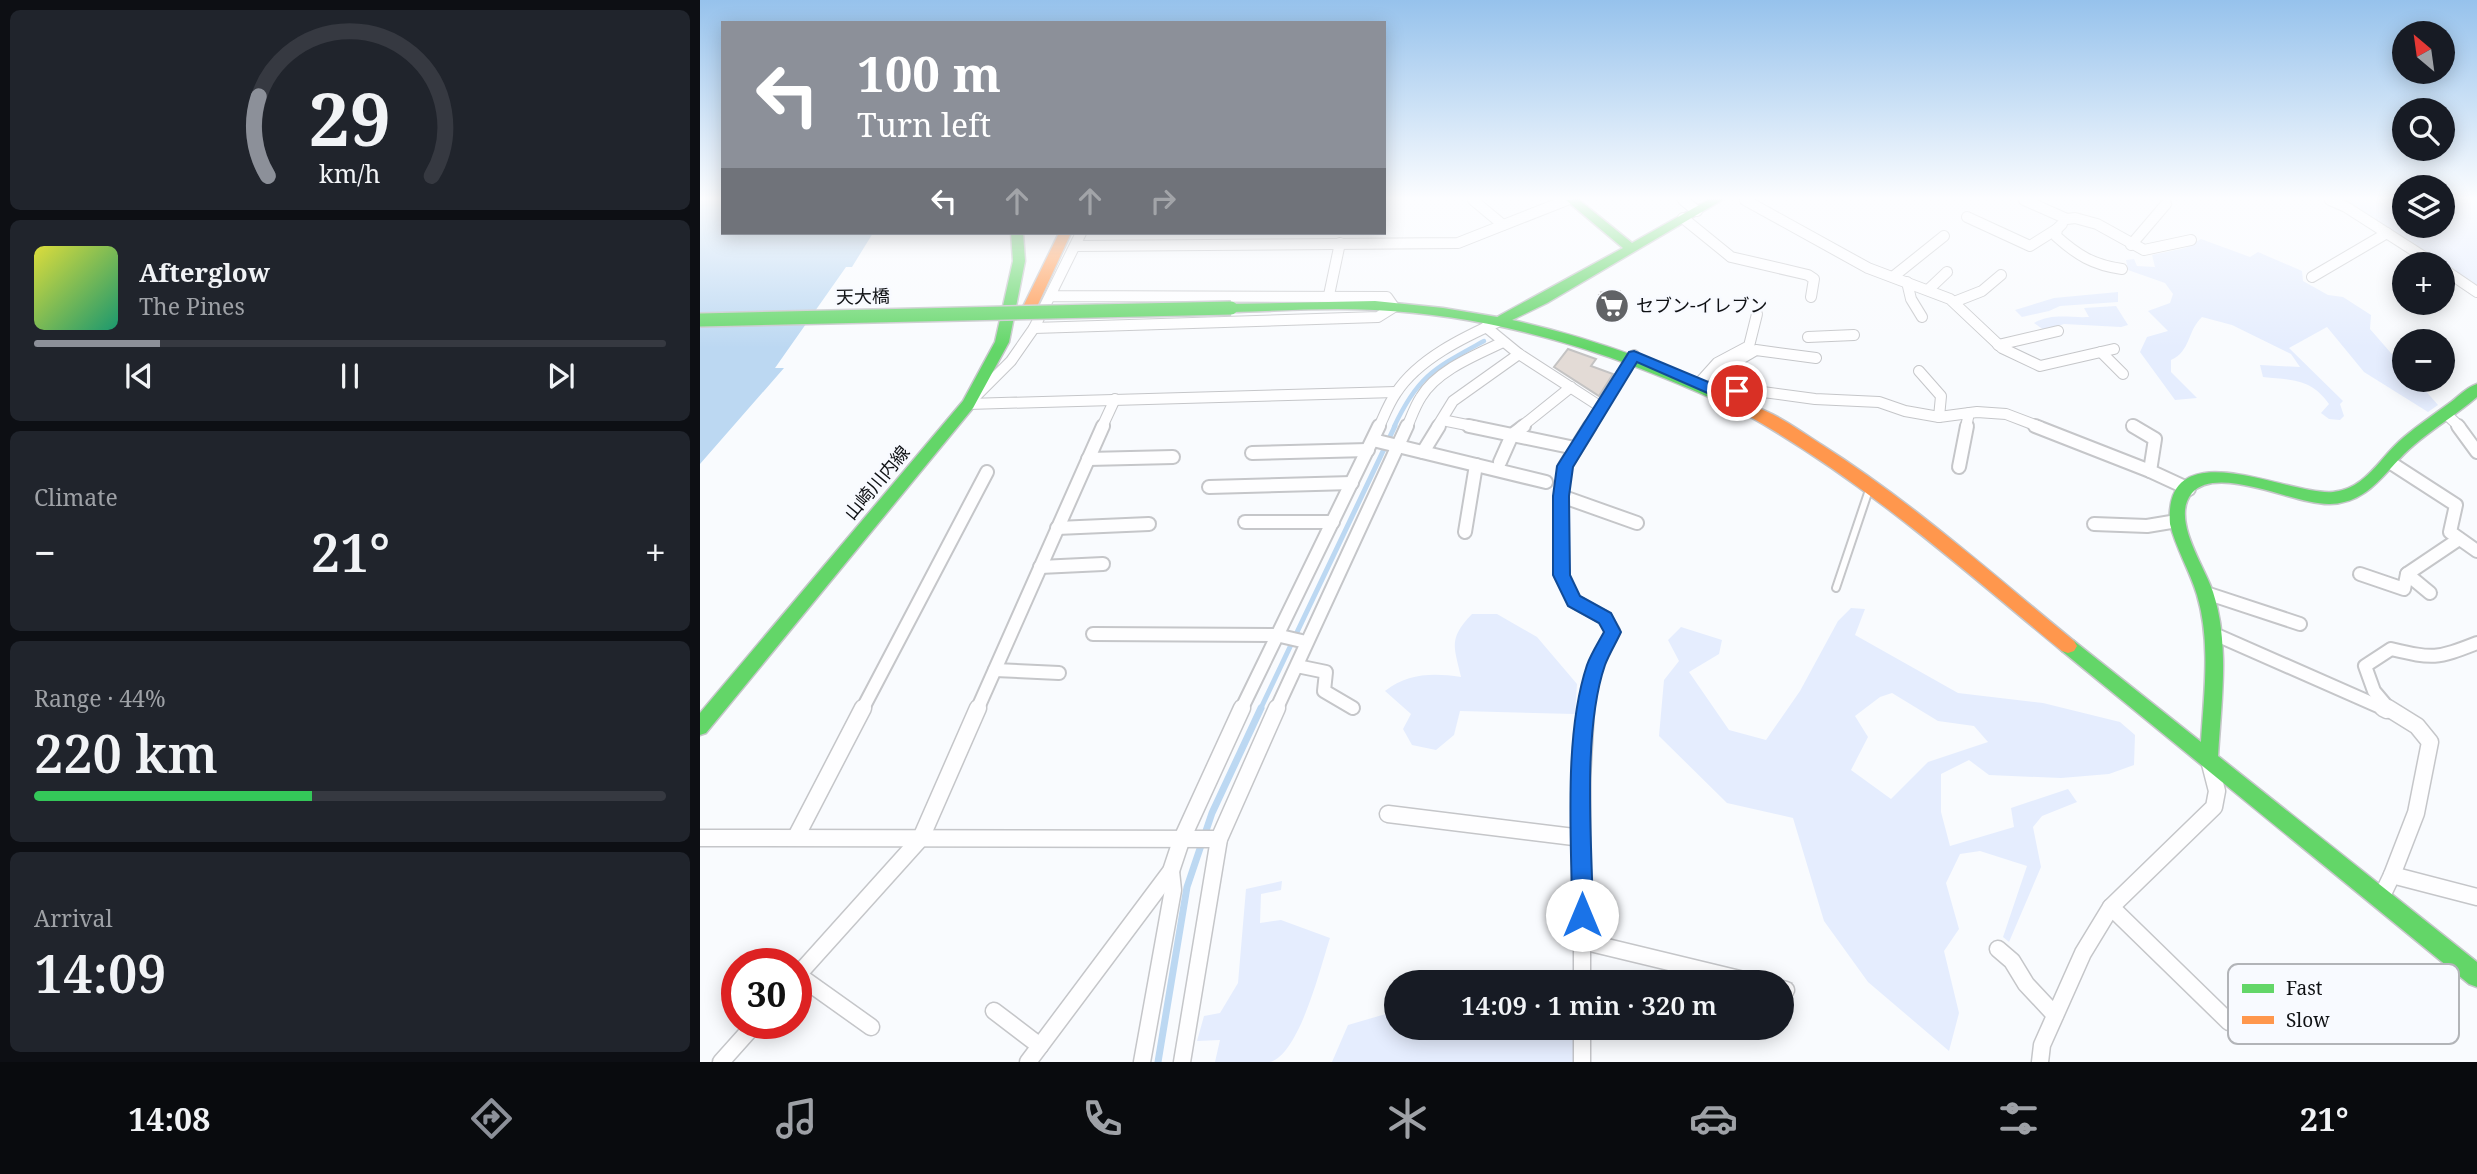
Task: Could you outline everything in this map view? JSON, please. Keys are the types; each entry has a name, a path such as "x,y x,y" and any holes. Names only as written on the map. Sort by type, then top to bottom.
{"street":[{"name":"山崎川内線","path":"700,727 968,404 1002,342 1018,261 1018,250"},
{"path":"1027,313 1057,250"},
{"path":"968,404 1011,361 1034,328 1074,250"},
{"path":"1329,295 1339,250"},
{"path":"1028,1062 1171,871 1276,635 1396,392 1414,372 1436,355 1542,300 1628,250"},
{"path":"1724,250 1731,257 1808,275 1814,279 1811,297"},
{"path":"1835,250 1868,268 1894,276 1954,303 1998,345 2040,366"},
{"path":"1894,276 1927,250"},
{"path":"2072,250 2094,266 2122,269"},
{"path":"2312,277 2359,250"},
{"path":"1928,290 1947,272"},
{"path":"1954,303 1982,292 2001,275"},
{"path":"2455,277 2477,292"},
{"path":"1907,282 1911,299 1922,317"},
{"path":"1034,328 1378,317 1394,307 1387,298 1329,295 1051,296"},
{"name":"天大橋","path":"700,320 1394,307 1493,324 1537,328 1634,355 1711,388 1820,449 1870,486 2477,976"},
{"path":"1711,388 1717,363 1749,346 1757,314"},
{"path":"1493,324 1503,342 1601,407"},
{"path":"1998,345 2059,331"},
{"path":"1711,388 1727,367 1756,350 1811,358 1808,334 1854,335"},
{"path":"1182,1062 1219,839 1306,642 1421,396 1435,380 1457,364 1503,342"},
{"path":"2025,370 2114,349"},
{"path":"2101,352 2123,374"},
{"path":"1423,452 1453,401 1519,354"},
{"path":"1582,970 1585,715 1596,664 1613,632 1605,618 1574,601 1561,575 1561,496 1565,466 1574,448 1634,355"},
{"path":"1919,371 1942,393 1944,402 1939,416"},
{"path":"1500,462 1512,435 1571,387"},
{"path":"1711,388 1815,399 1878,402 1905,411 1939,416 1969,413 2006,414 2189,489"},
{"path":"2040,1062 2042,1045 2083,953 2111,907 2214,807 2217,791 2209,758 2211,633 2206,593 2178,522 2178,507 2182,496 2207,478 2230,476 2311,496 2328,499 2345,497 2365,489 2407,442 2447,415 2477,389"},
{"path":"968,404 1396,392"},
{"path":"812,959 921,838 1115,399"},
{"path":"1959,467 1969,413"},
{"path":"2447,415 2462,429 2477,452"},
{"path":"1442,420 1574,448"},
{"path":"2132,425 2155,439 2150,471"},
{"path":"1252,453 1371,445 1396,446 1546,482"},
{"path":"1088,459 1173,457"},
{"path":"2390,463 2456,505 2450,532 2477,551"},
{"path":"1465,532 1476,465"},
{"path":"796,837 987,472"},
{"path":"1209,487 1352,483"},
{"path":"1561,496 1637,523"},
{"path":"1245,522 1333,522"},
{"path":"2094,524 2147,526 2178,522"},
{"path":"1057,528 1149,524"},
{"path":"2360,574 2404,589 2407,574 2459,539"},
{"path":"1040,567 1103,564"},
{"path":"2407,574 2430,593"},
{"path":"2206,593 2300,624"},
{"path":"2211,633 2420,726 2430,742 2416,813 2381,898"},
{"path":"1093,634 1276,635 1306,642"},
{"path":"2390,712 2371,689 2365,666 2390,649 2427,657 2442,657 2477,643"},
{"path":"1297,666 1326,672 1324,691 1353,708"},
{"path":"995,670 1059,673"},
{"path":"1388,814 1582,838"},
{"path":"700,838 1219,839"},
{"path":"1142,1062 1173,890 1171,871"},
{"path":"2392,875 2477,897"},
{"path":"2111,907 2228,1021"},
{"path":"1582,941 1702,970"},
{"path":"1998,949 2012,961 2026,984 2055,1015"},
{"path":"812,986 871,1027"},
{"path":"993,1011 1040,1046"},
{"path":"721,1062 742,1039"},
{"path":"1582,1040 1582,1062"}],"lane":[{"path":"1836,588 1870,486"}],"shaded area":[{"path":"2178,250 2230,250 2250,257 2258,252 2302,271 2303,281 2328,295 2343,297 2371,315 2370,329 2392,354 2392,390 2364,372 2327,327 2289,348 2343,401 2340,404 2344,416 2340,420 2329,419 2321,413 2329,404 2315,389 2300,382 2263,377 2260,365 2300,367 2291,354 2232,325 2202,317 2186,346 2171,360 2171,372 2197,398 2175,400 2140,352 2147,337 2168,331 2148,311 2170,303 2173,294 2165,283 2128,270 2126,260 2134,259 2137,266 2155,267 2152,255"},
{"path":"2418,250 2477,250 2477,288 2455,274 2455,252 2421,252"},
{"path":"2118,292 2118,302 2060,306 2022,317 2015,310 2054,298"},
{"path":"2116,306 2128,325 2121,327 2064,324 2044,330 2034,323 2054,317 2089,317 2084,308"},
{"path":"2396,392 2427,392 2438,405 2428,412"},
{"path":"1851,608 1865,609 1855,635 1958,693 2043,703 2120,722 2135,735 2134,765 2109,774 2061,778 1989,775 1969,760 1941,774 1941,812 1950,846 2014,827 2011,808 2068,789 2077,802 2042,816 2033,827 2041,867 2009,942 2003,937 2027,866 1980,851 1960,854 1946,883 1959,929 1944,951 1959,1013 1949,1051 1868,982 1824,921 1793,818 1727,803 1659,736 1664,680 1679,661 1668,640 1681,627 1722,640 1719,654 1689,672 1729,730 1766,740 1800,691 1838,621","holes":["1892,693 1938,721 1974,726 1988,742 1928,762 1891,799 1851,770 1868,737 1855,716 1880,697"]},
{"path":"1472,614 1497,614 1537,637 1577,684 1575,714 1460,711 1454,735 1436,750 1412,745 1403,729 1411,714 1385,691 1403,681 1421,676 1461,677 1456,658 1456,637"},
{"path":"1282,881 1281,890 1261,894 1260,923 1281,920 1330,938 1308,1007 1291,1043 1281,1055 1270,1062 1215,1062 1220,1040 1197,1041 1204,1016 1220,1013 1238,983 1246,889"},
{"path":"1384,1014 1384,1040 1573,1040 1573,1062 1332,1062 1348,1025"}],"water":[{"path":"700,250 863,250 852,267 846,267 775,368 784,368 700,464"}],"building":[{"name":"セブン-イレブン","path":"1620,291 1625,316 1603,318 1599,295 1602,295 1601,292"},
{"path":"1568,349 1596,359 1591,366 1613,374 1599,396 1554,367"}],"waterway":[{"path":"1394,427 1420,384 1440,366 1484,341"},
{"path":"1260,710 1395,426"},
{"path":"1158,1062 1187,887 1212,813 1261,708"}],"traffic: fast":[{"path":"700,727 968,404 1002,342 1019,261 1018,250"},
{"path":"1500,321 1630,250"},
{"path":"1231,308 1375,306 1443,312 1489,320 1535,330 1624,356 1667,372 1752,411"},
{"path":"700,320 1231,308"},
{"path":"2209,758 2213,642 2205,593 2178,524 2177,514 2183,492 2198,480 2218,477 2242,479 2314,497 2331,498 2358,491 2368,485 2409,441 2477,389"},
{"path":"2068,646 2477,976"}],"traffic: slow":[{"path":"1027,313 1057,250"},
{"path":"1752,411 1836,461 1876,490 2068,646"}],"place":[{"name":"セブン-イレブン","path":"1612,306"}],"route":[{"path":"1582,915 1585,715 1596,664 1613,632 1605,618 1574,601 1561,575 1561,496 1565,466 1634,355 1724,395 1737,391"}]}
